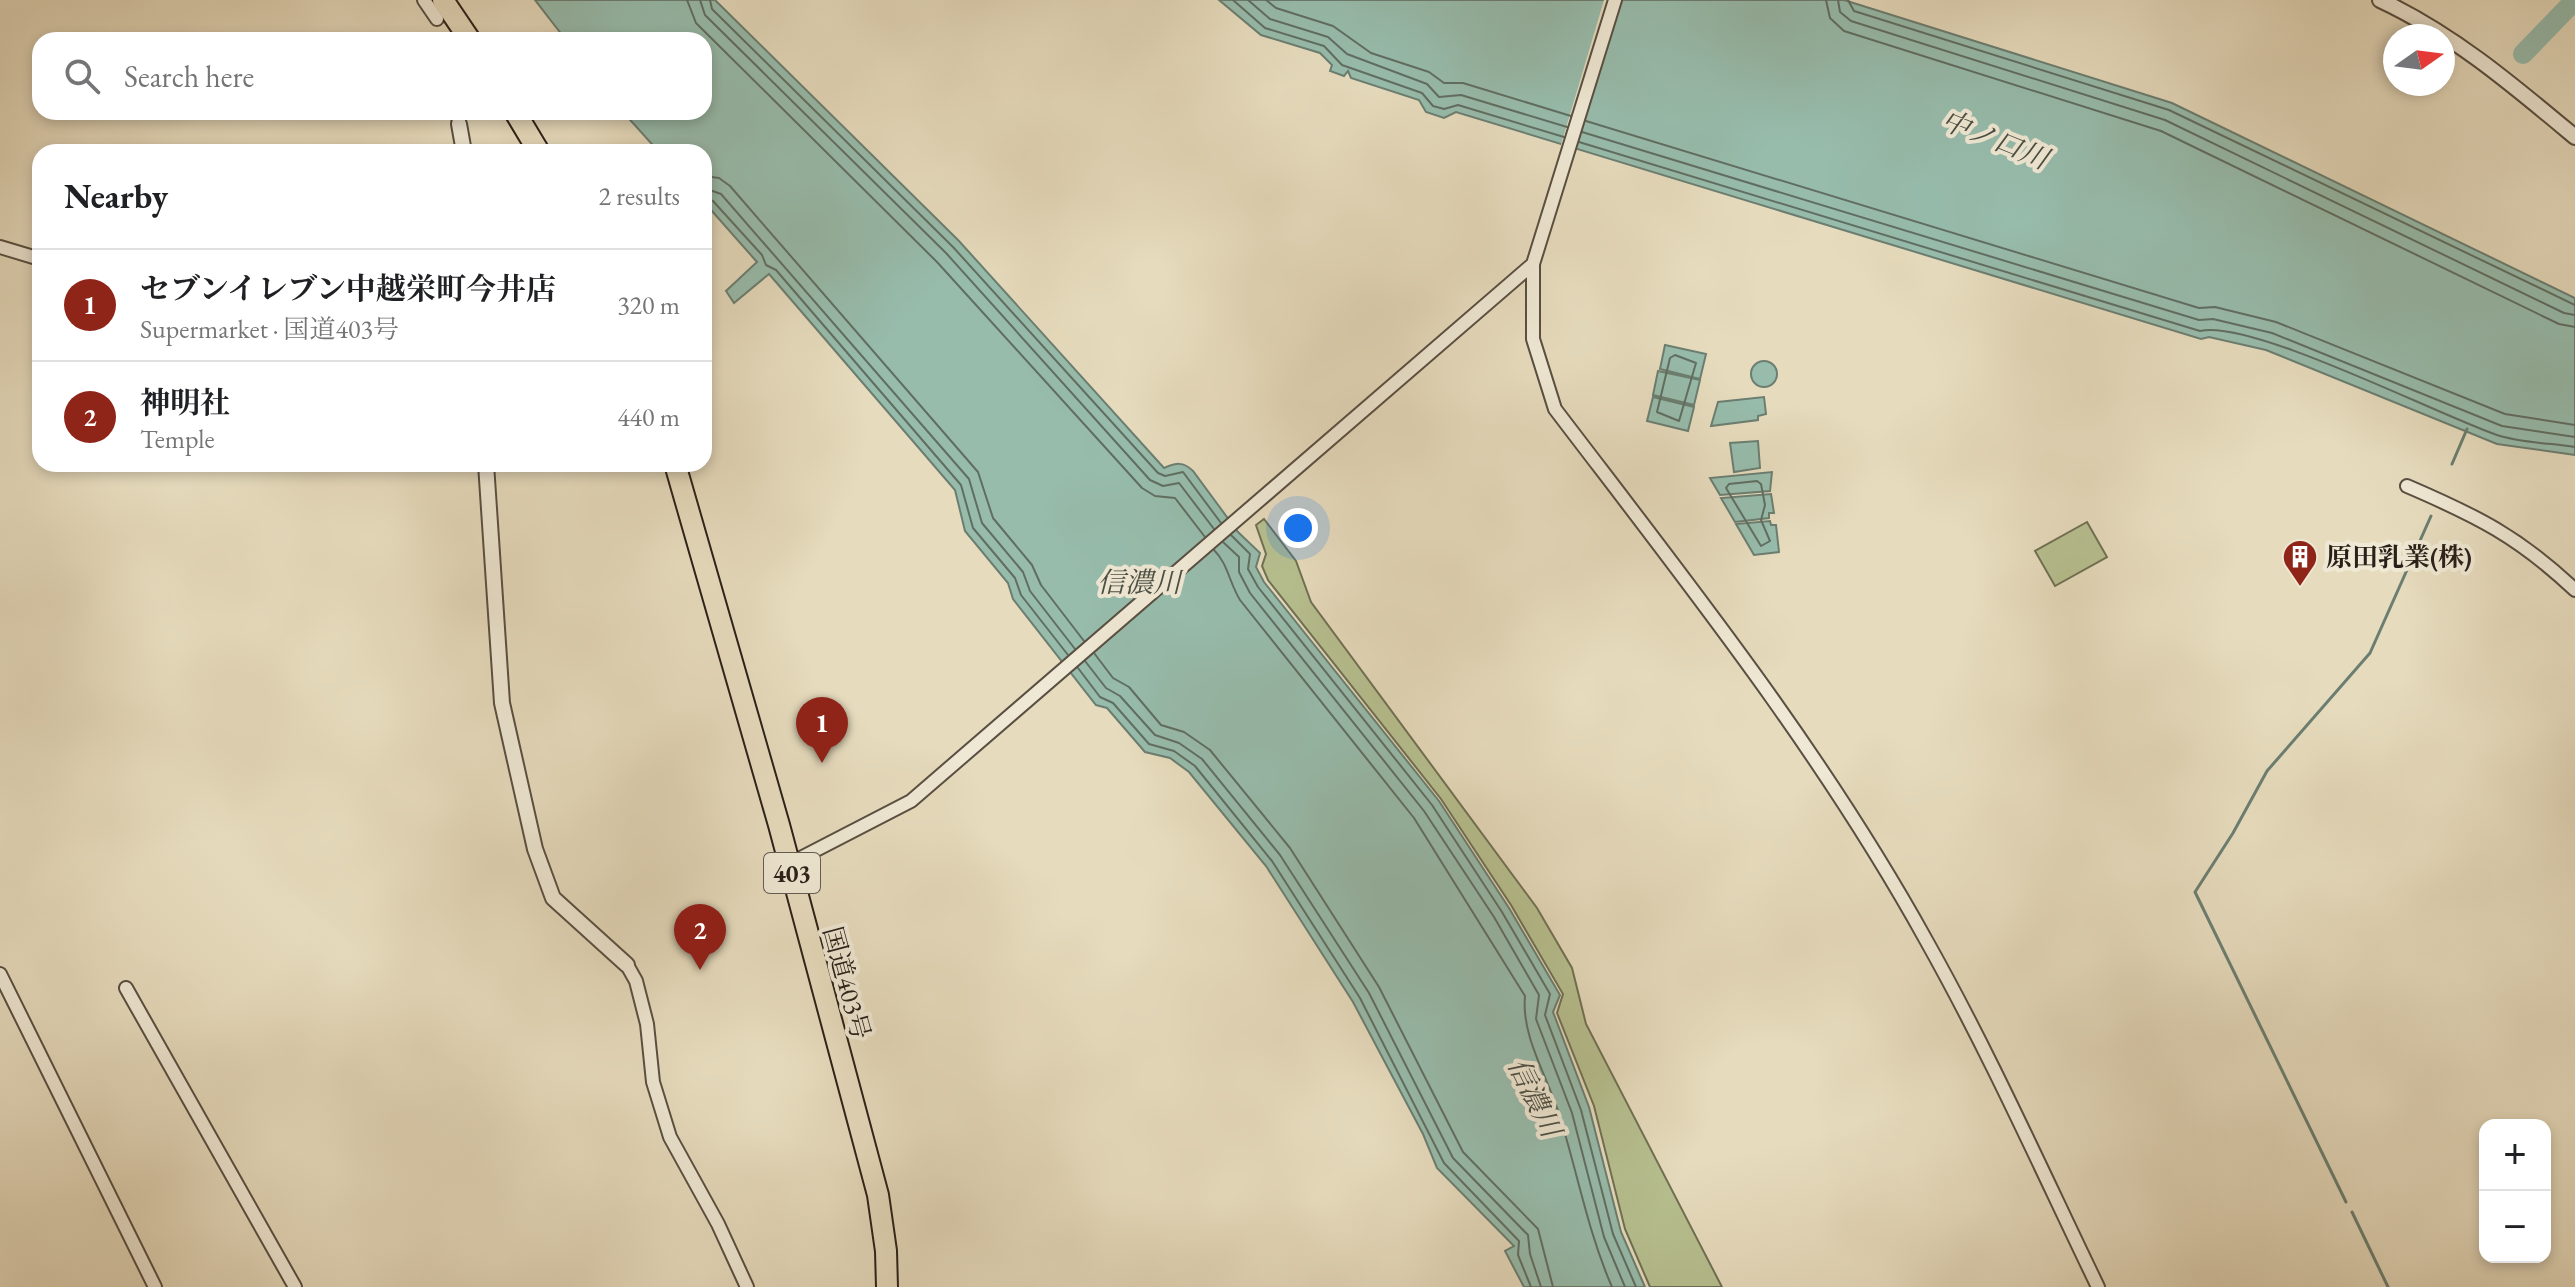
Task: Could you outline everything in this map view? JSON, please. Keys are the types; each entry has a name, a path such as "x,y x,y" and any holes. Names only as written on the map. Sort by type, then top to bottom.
{"highway":[{"path":"440,10 462,32"},
{"path":"520,120 534,144"},
{"name":"国道403号","path":"677,472 789,864 878,1195 886,1251 887,1287"}],"street":[{"path":"424,0 440,10"},
{"path":"1615,0 1533,264 1533,339 1555,409 1715,616 1844,804 1927,940 2098,1287"},
{"path":"2380,0 2433,28 2472,55 2575,137"},
{"path":"458,120 463,144"},
{"path":"0,247 32,257"},
{"path":"789,864 911,801 1533,264"},
{"path":"487,472 502,703 535,849 553,898 627,965 636,981 647,1024 653,1082 670,1137 718,1224 747,1287"},
{"path":"2407,486 2463,510 2520,542 2575,590"},
{"path":"0,974 155,1287"},
{"path":"126,988 295,1287"}],"shaded area":[{"path":"1264,519 1296,561 1311,602 1537,908 1572,968 1586,1024 1722,1287 1650,1287 1625,1229 1594,1106 1557,1013 1563,994 1511,905 1441,799 1268,580 1262,566 1266,554 1256,525"},
{"path":"2087,522 2107,557 2055,586 2035,551"}],"water":[{"name":"信濃川","path":"535,0 715,0 959,241 1164,468 1179,464 1193,471 1238,532 1260,553 1256,567 1264,582 1439,801 1509,908 1560,995 1553,1012 1589,1107 1621,1232 1645,1287 1524,1287 1505,1251 1514,1246 1437,1168 1423,1134 1353,1002 1266,866 1189,772 1170,758 1145,752 1107,708 1096,705 1013,599 1008,583 965,531 955,490 769,274 734,303 726,291 757,262 712,211 712,144 652,144 630,120 712,120 712,32 560,32"},
{"name":"中ノ口川","path":"1219,0 1844,0 2172,103 2575,298 2575,455 2497,444 2266,350 2209,337 2201,339 1456,112 1444,118 1426,112 1419,100 1351,78 1348,71 1344,76 1330,71 1332,65 1320,53 1261,35"},
{"path":"1665,345 1706,354 1700,379 1660,369"},
{"path":"1764,361 1773,365 1777,374 1773,383 1764,387 1755,383 1751,374 1755,365"},
{"path":"1658,371 1700,380 1694,405 1653,395"},
{"path":"1653,397 1694,407 1688,431 1647,421"},
{"path":"1764,397 1766,414 1758,416 1758,420 1711,426 1718,402"},
{"path":"1758,441 1760,468 1734,472 1730,443"},
{"path":"1772,472 1770,491 1720,495 1710,478"},
{"path":"1771,494 1774,513 1769,513 1769,518 1735,522 1721,498"},
{"path":"1770,521 1771,525 1776,525 1779,552 1754,555 1736,524"}],"pier":[{"path":"1604,0 1621,0 1575,153 1560,148"}],"waterway":[{"path":"2523,54 2575,0"},
{"path":"2452,464 2467,429"},
{"path":"2346,1202 2195,892 2233,833 2267,771 2370,653 2431,516"},
{"path":"2352,1212 2388,1287"}],"place":[{"name":"原田乳業(株)","path":"2300,588"},
{"name":"セブンイレブン中越栄町今井店","path":"822,763"},
{"name":"神明社","path":"700,970"}]}
